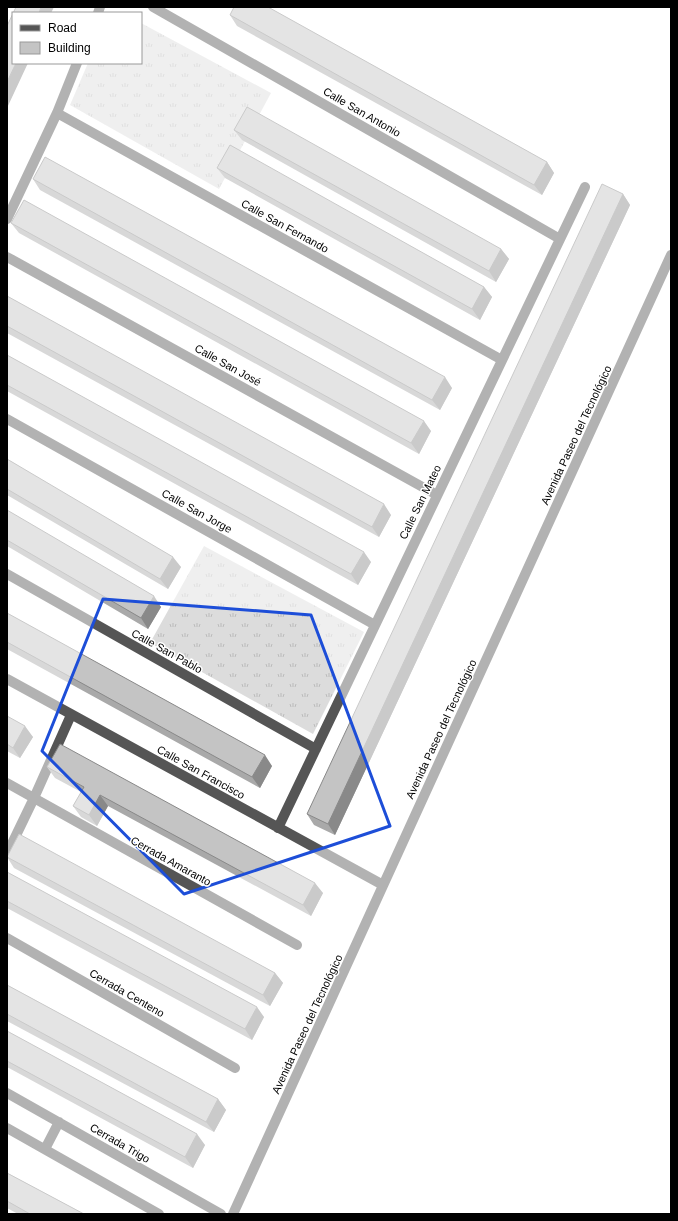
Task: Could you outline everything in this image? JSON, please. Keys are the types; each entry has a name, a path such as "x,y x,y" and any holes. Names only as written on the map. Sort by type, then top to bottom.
{"street":[{"name":"Calle San Antonio","path":"153,7 560,239"},
{"path":"7,219 57,113 77,64"},
{"name":"Calle San Fernando","path":"57,113 502,360"},
{"name":"Calle San Mateo","path":"278,828 585,187"},
{"name":"Avenida Paseo del Tecnológico","path":"233,1214 671,255"},
{"name":"Calle San José","path":"7,257 437,495"},
{"name":"Calle San Jorge","path":"7,419 375,625"},
{"name":"Calle San Pablo","path":"7,574 316,748"},
{"name":"Calle San Francisco","path":"7,679 383,886"},
{"path":"7,854 71,715"},
{"name":"Cerrada Amaranto","path":"7,783 297,945"},
{"name":"Cerrada Centeno","path":"7,938 235,1068"},
{"name":"Cerrada Trigo","path":"7,1093 221,1214"},
{"path":"45,1149 59,1122"},
{"path":"7,1128 159,1214"}],"highlighted area":[{"path":"103,599 311,615 390,826 184,894 42,751"}],"green space":[{"path":"142,24 271,93 219,189 70,105 88,64 142,64"},
{"path":"204,546 364,632 313,734 150,643"}],"building":[{"path":"16,7 41,7 39,12 14,12"},
{"path":"234,7 268,7 547,162 534,185 230,15"},
{"path":"12,15 12,64 16,64 7,82 7,26"},
{"path":"247,107 501,249 489,271 234,130"},
{"path":"230,145 484,287 472,309 217,168"},
{"path":"45,157 445,377 432,400 33,179"},
{"path":"602,184 623,194 328,824 307,814"},
{"path":"24,200 424,421 411,443 11,223"},
{"path":"7,296 384,504 372,527 7,326"},
{"path":"7,355 364,552 351,574 7,385"},
{"path":"7,459 173,557 160,579 7,489"},
{"path":"7,510 154,596 141,618 7,540"},
{"path":"7,613 265,755 252,777 7,642"},
{"path":"7,716 25,726 13,748 7,744"},
{"path":"60,744 315,883 303,905 100,795 89,815 73,806 84,787 47,767"},
{"path":"19,834 275,973 263,995 7,857"},
{"path":"7,872 257,1007 245,1029 7,901"},
{"path":"7,985 218,1099 206,1122 7,1014"},
{"path":"7,1031 197,1134 185,1157 7,1061"},
{"path":"7,1173 84,1214 30,1214 7,1201"}]}
